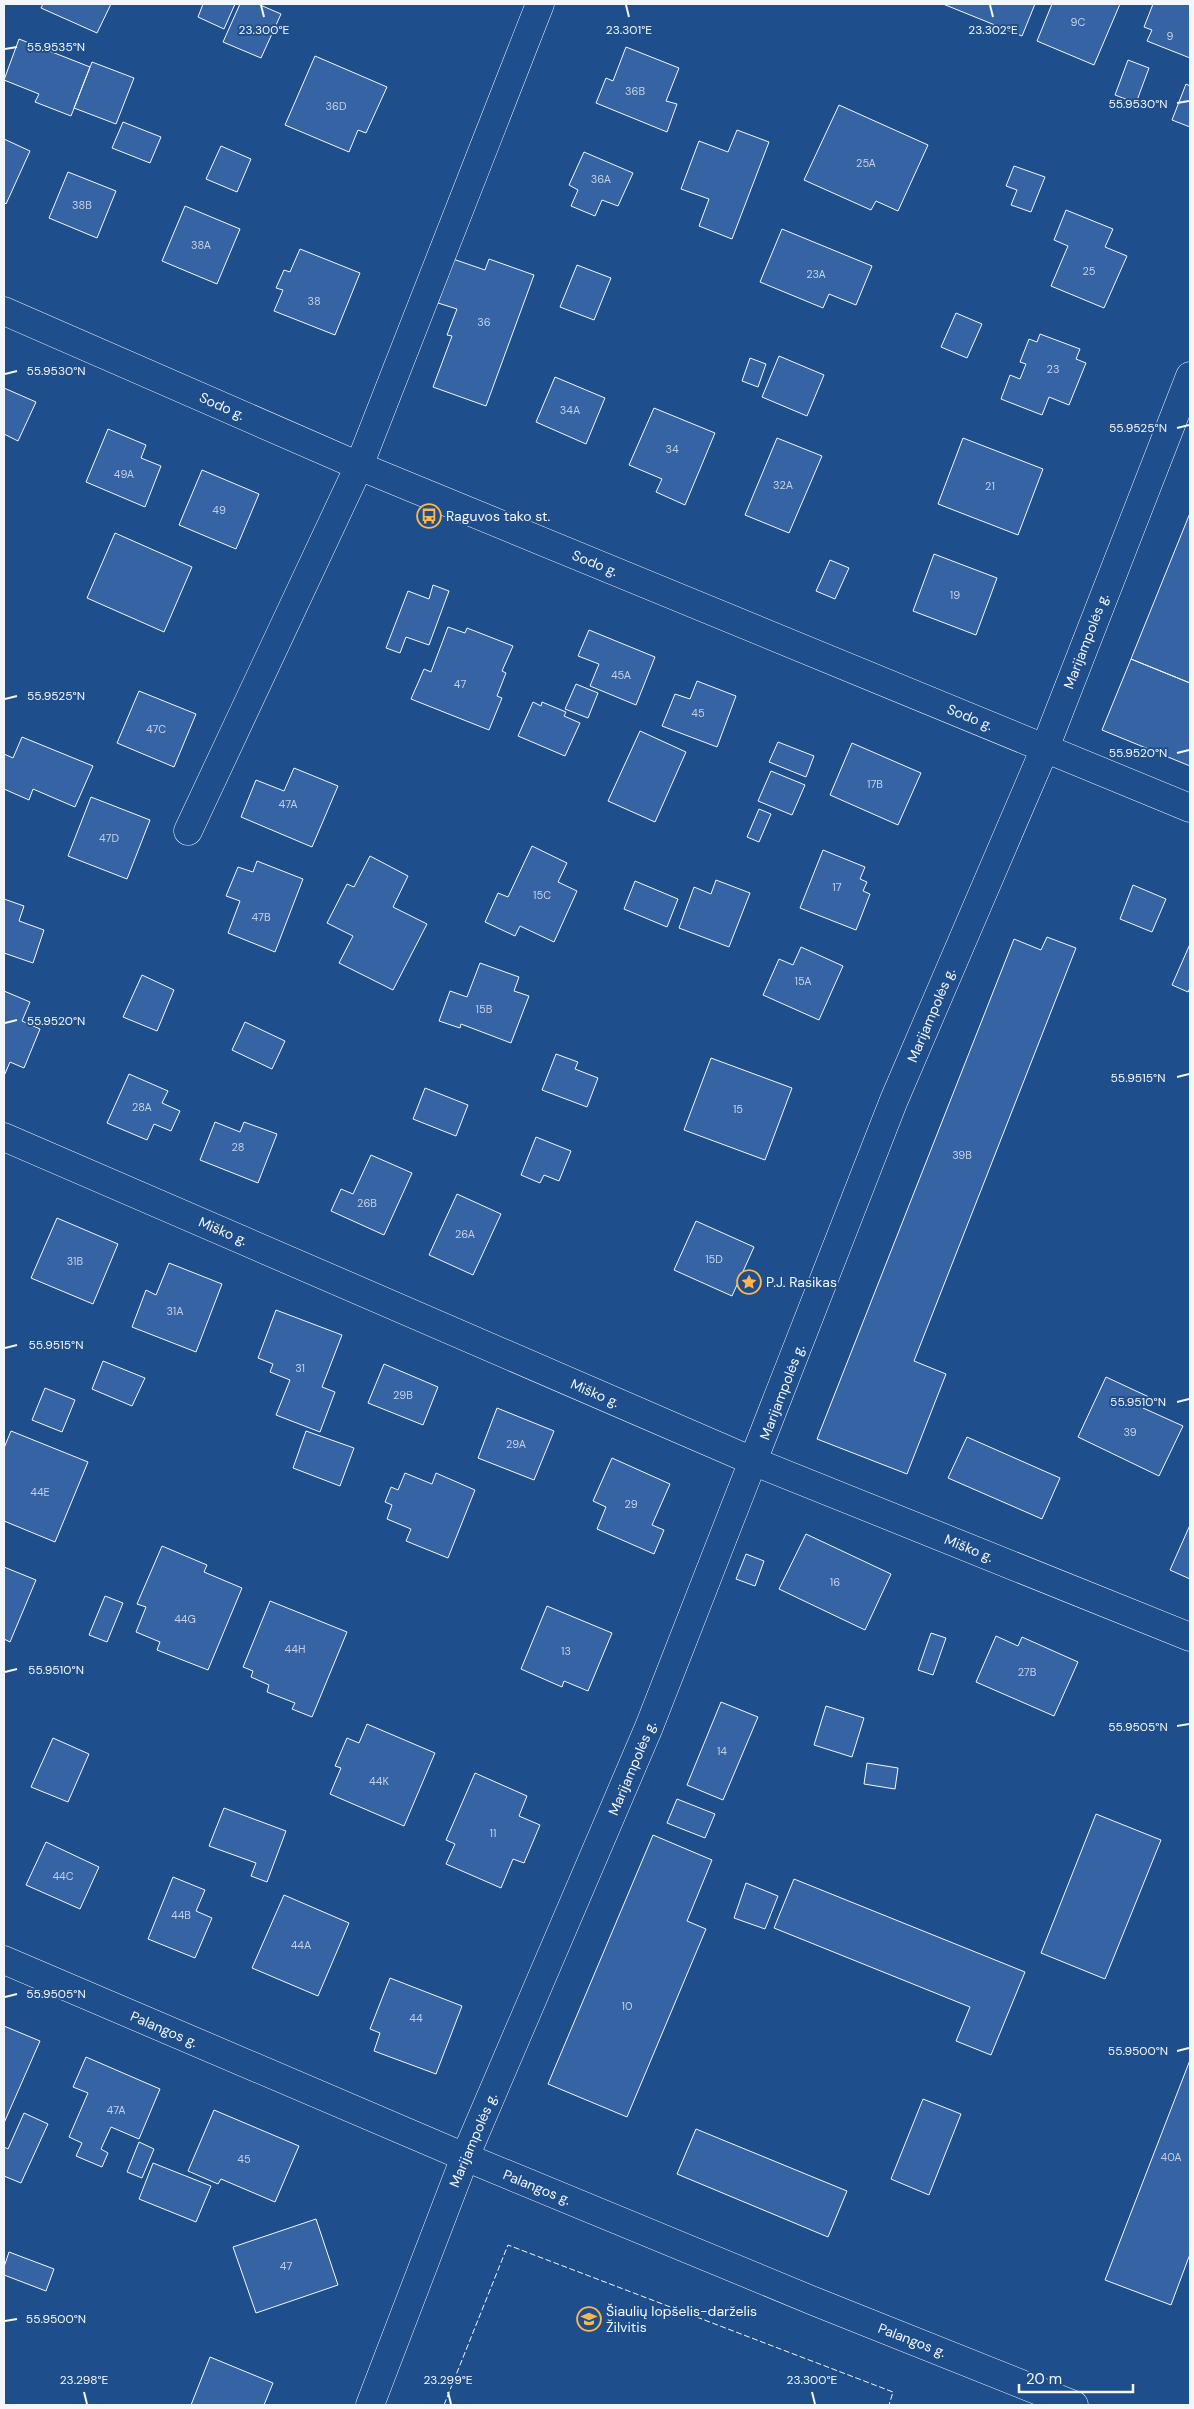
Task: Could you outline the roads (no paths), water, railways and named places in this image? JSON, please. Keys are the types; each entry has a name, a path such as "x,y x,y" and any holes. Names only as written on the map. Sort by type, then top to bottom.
{"street":[{"path":"188,832 359,466 540,4"},
{"name":"Sodo g.","path":"4,311 359,466 1190,808"},
{"name":"Marijampolės g.","path":"370,2405 465,2157 649,1727 894,1100 1044,748 1190,376"},
{"name":"Miško g.","path":"4,1137 754,1462 1190,1637"},
{"name":"Palangos g.","path":"4,1960 465,2157 806,2298 1074,2405"}],"place":[{"name":"Raguvos tako st.","path":"429,516"},
{"name":"P.J. Rasikas","path":"749,1282"},
{"name":"Šiaulių lopšelis-darželis Žilvitis","path":"589,2319"}]}
